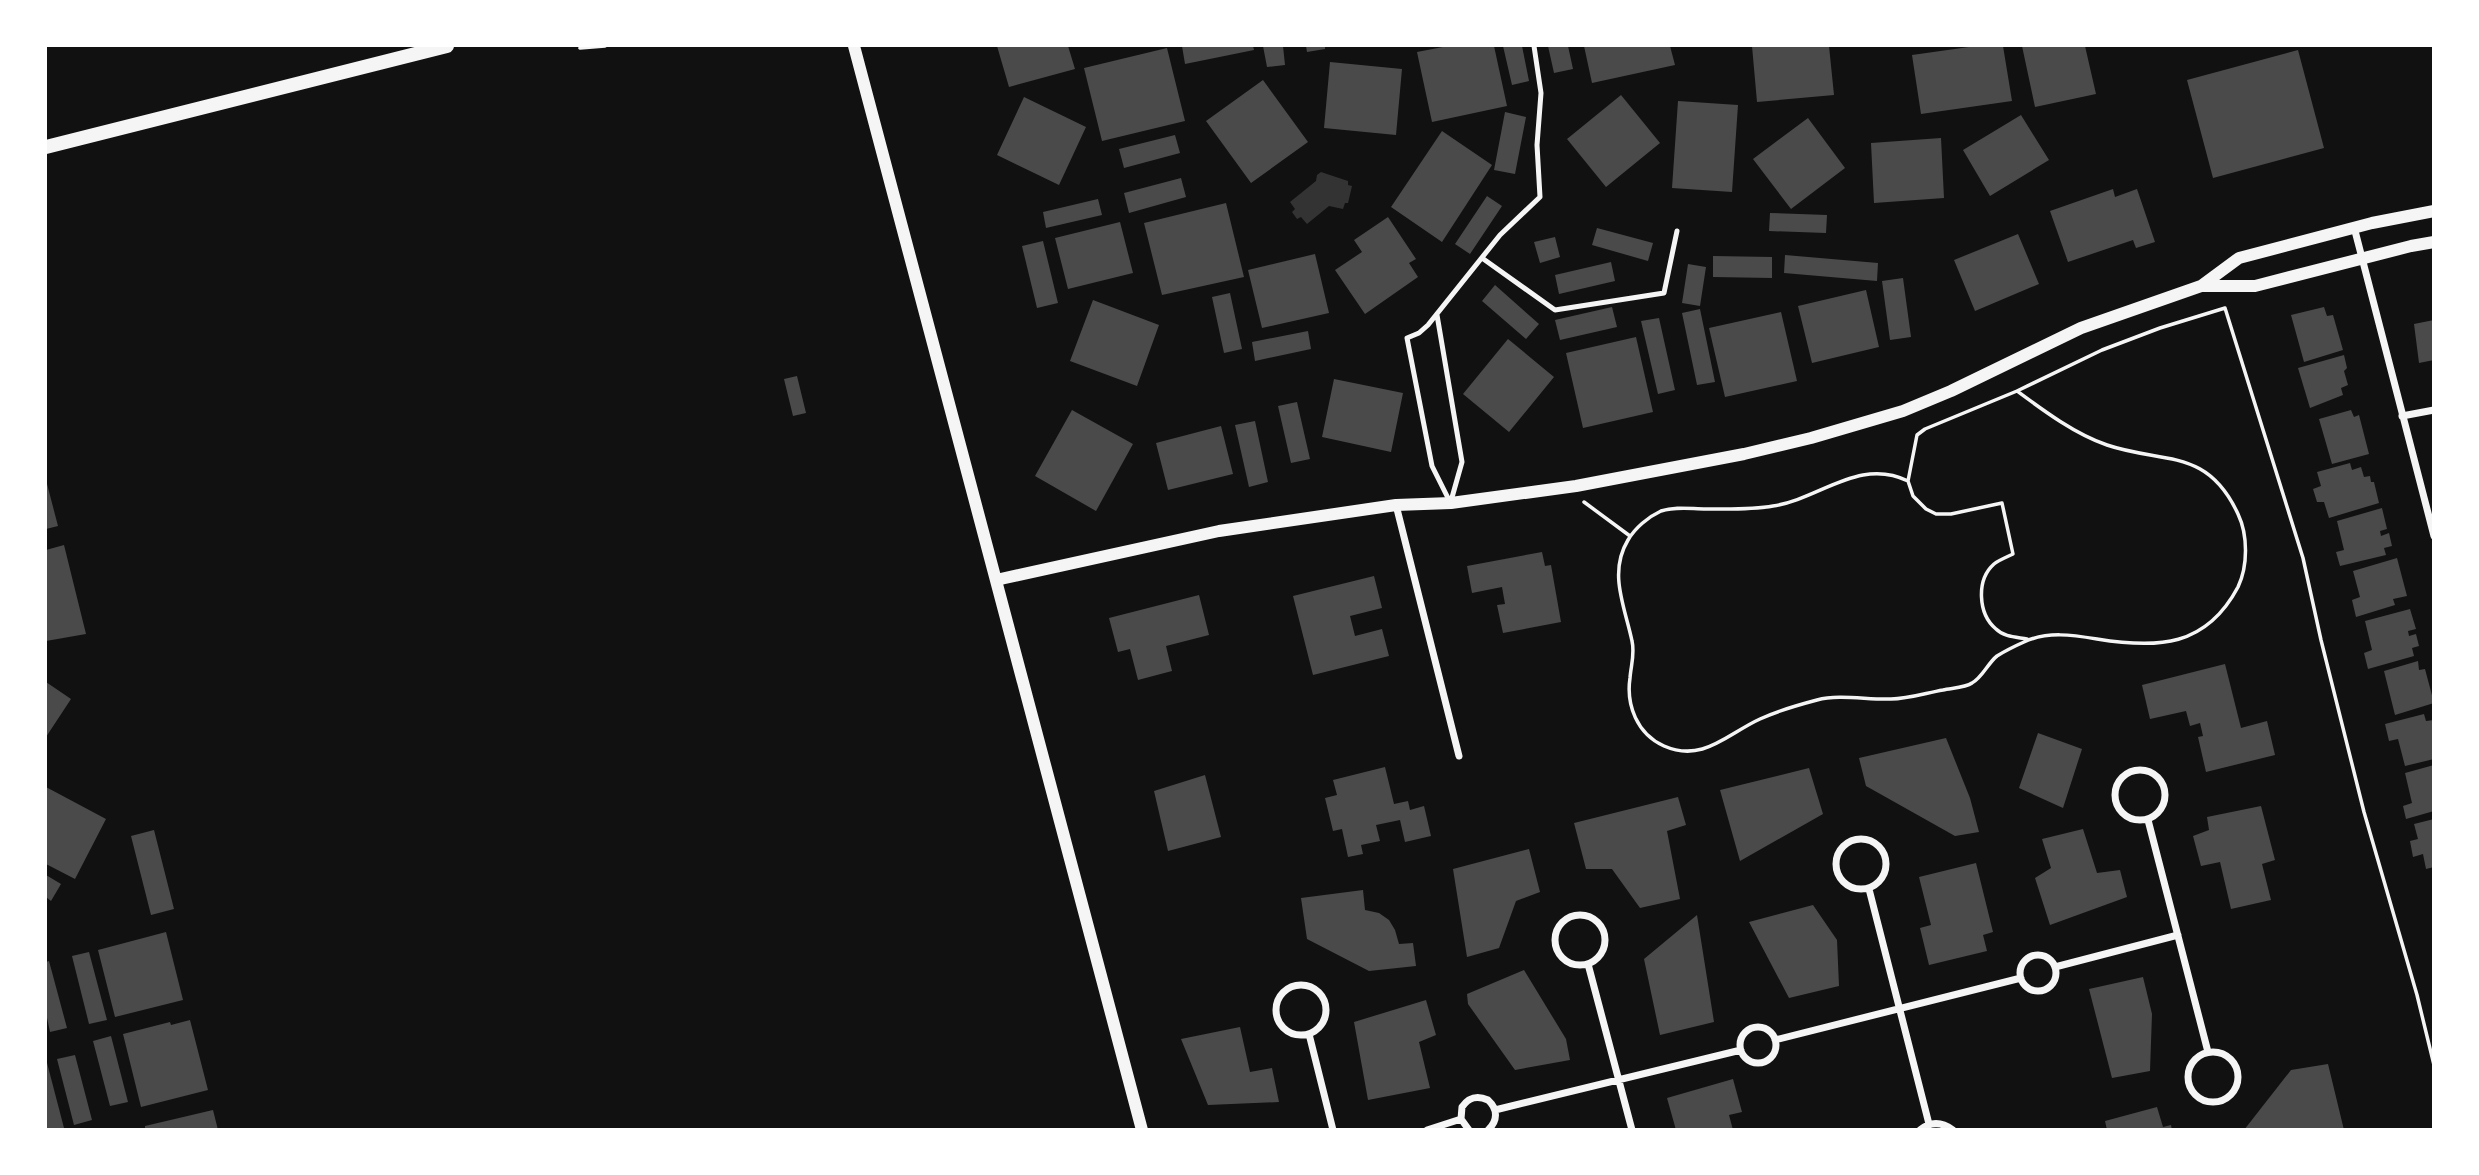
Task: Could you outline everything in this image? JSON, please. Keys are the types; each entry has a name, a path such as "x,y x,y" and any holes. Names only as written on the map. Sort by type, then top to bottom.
{"main road":[{"path":"46,148 447,46"}],"street":[{"path":"854,46 1142,1129"},
{"path":"996,580 1219,531 1396,506 1451,503 1565,488 1744,454 1856,426 1903,411 1951,391 2081,328 2201,286 2239,258 2354,228 2434,211"},
{"path":"2354,228 2434,536"},
{"path":"2201,286 2255,286 2434,242"},
{"path":"2402,415 2434,410"},
{"path":"1396,506 1459,756"},
{"path":"2132,771 2155,774 2164,787 2165,803 2155,816 2148,820 2131,819 2124,814 2115,799 2119,782 2132,771"},
{"path":"2148,820 2208,1052"},
{"path":"1853,840 1871,841 1884,853 1886,861 1883,878 1869,889 1853,889 1837,872 1837,857 1841,849 1853,840"},
{"path":"1869,889 1929,1124"},
{"path":"1571,916 1588,916 1596,920 1605,935 1602,953 1588,964 1565,961 1556,948 1555,933 1559,925 1571,916"},
{"path":"2055,967 2178,935"},
{"path":"2036,955 2047,957 2055,967 2055,978 2049,987 2043,990 2027,987 2021,978 2022,966 2030,957 2036,955"},
{"path":"1588,964 1632,1129"},
{"path":"1775,1040 2021,978"},
{"path":"1293,985 1310,986 1323,997 1325,1014 1317,1029 1309,1034 1293,1034 1286,1030 1277,1018 1277,1002 1286,989 1293,985"},
{"path":"1756,1027 1768,1030 1775,1040 1772,1056 1763,1062 1752,1062 1741,1050 1742,1038 1750,1029 1756,1027"},
{"path":"1309,1034 1333,1129"},
{"path":"1495,1110 1741,1050"},
{"path":"2208,1052 2217,1052 2232,1060 2238,1077 2232,1093 2218,1102 2202,1100 2195,1096 2188,1082 2190,1066 2194,1059 2208,1052"},
{"path":"1469,1129 1461,1119 1462,1107 1471,1098 1483,1097 1495,1110 1495,1121 1488,1129"},
{"path":"1427,1129 1461,1119"},
{"path":"1920,1129 1929,1124 1945,1124 1953,1129"}],"lane":[{"path":"1451,503 1432,466 1407,338 1419,333 1437,315 1500,235 1540,197 1537,145 1541,93 1534,46"},
{"path":"1482,258 1555,310 1664,293 1677,231"},
{"path":"1437,315 1462,462 1451,503"}],"path":[{"path":"581,46 580,48 605,46"},
{"path":"2017,391 2043,410 2106,445 2174,458 2203,470 2226,491 2241,518 2246,548 2242,579 2227,607 2205,628 2177,641 2146,644 2065,634 2029,639 2008,636 1995,629 1986,615 1981,599 1983,580 1993,565 2013,554 2002,503 1951,514 1936,514 1926,509 1913,496 1908,481 1911,457 1917,435 1921,431 2017,391 2102,350 2225,308 2303,558 2364,812 2417,995 2434,1065"},
{"path":"1908,481 1896,475 1858,474 1775,506 1704,509 1683,507 1662,511 1643,522 1630,536 1620,558 1617,579 1634,650 1628,695 1633,715 1645,732 1662,745 1681,751 1702,750 1721,743 1760,719 1820,699 1897,699 1972,684 1997,657 2029,639"},
{"path":"1565,488 1630,536"}],"shaded area":[{"path":"1321,172 1348,181 1348,185 1352,186 1348,203 1345,203 1343,209 1329,206 1307,224 1301,217 1297,219 1290,202 1316,181"}],"building":[{"path":"997,46 1068,46 1075,69 1009,87"},
{"path":"1182,46 1253,46 1254,50 1185,64"},
{"path":"1263,46 1283,46 1285,65 1267,67"},
{"path":"1306,46 1325,46 1325,49 1307,52"},
{"path":"1448,46 1494,46 1507,106 1432,122 1417,52"},
{"path":"1503,46 1522,46 1529,81 1512,85"},
{"path":"1548,46 1568,46 1573,69 1554,73"},
{"path":"1584,46 1670,46 1675,65 1592,83"},
{"path":"1752,46 1829,46 1834,95 1757,102"},
{"path":"1976,46 2003,46 2012,101 1921,114 1912,55"},
{"path":"2022,46 2085,46 2096,94 2035,107"},
{"path":"1167,48 1185,121 1102,141 1084,68"},
{"path":"2298,50 2324,148 2213,178 2187,80"},
{"path":"1330,62 1402,69 1396,135 1324,128"},
{"path":"1263,80 1308,142 1251,183 1206,121"},
{"path":"1621,95 1660,143 1606,187 1567,139"},
{"path":"1024,97 1086,127 1059,185 997,155"},
{"path":"1678,101 1738,105 1732,192 1672,188"},
{"path":"1505,112 1526,117 1515,174 1494,170"},
{"path":"2021,115 2049,160 1990,196 1963,150"},
{"path":"1808,118 1845,168 1791,209 1753,159"},
{"path":"1442,131 1492,165 1442,242 1391,207"},
{"path":"1175,135 1180,153 1124,168 1119,149"},
{"path":"1941,138 1944,198 1874,203 1871,143"},
{"path":"1181,178 1186,197 1129,213 1124,193"},
{"path":"2113,189 2115,197 2137,189 2155,242 2136,248 2133,240 2068,262 2050,211"},
{"path":"1487,196 1502,206 1470,254 1455,244"},
{"path":"1098,199 1102,215 1046,228 1043,212"},
{"path":"1226,203 1244,277 1162,295 1144,223"},
{"path":"1770,213 1827,215 1826,233 1769,231"},
{"path":"1388,217 1416,259 1409,263 1418,277 1365,314 1335,270 1362,252 1354,240"},
{"path":"1120,222 1133,273 1068,289 1055,238"},
{"path":"1597,228 1653,243 1648,261 1592,245"},
{"path":"2018,234 2039,284 1975,311 1954,260"},
{"path":"1555,237 1560,257 1540,263 1534,242"},
{"path":"1043,241 1058,303 1037,308 1022,246"},
{"path":"1315,254 1329,313 1262,328 1248,270"},
{"path":"1785,255 1878,263 1877,281 1784,273"},
{"path":"1713,256 1772,257 1772,278 1713,277"},
{"path":"1611,262 1615,281 1559,294 1555,275"},
{"path":"1688,264 1706,267 1700,306 1682,303"},
{"path":"1903,278 1911,337 1890,340 1882,281"},
{"path":"1495,285 1539,324 1526,339 1482,301"},
{"path":"1866,290 1879,347 1812,363 1798,306"},
{"path":"1230,293 1242,349 1224,353 1212,297"},
{"path":"1093,300 1159,325 1137,386 1070,361"},
{"path":"1612,307 1617,327 1560,340 1555,320"},
{"path":"2324,307 2327,316 2333,315 2343,350 2304,362 2291,315"},
{"path":"1700,309 1715,382 1697,385 1682,313"},
{"path":"1781,312 1797,381 1725,397 1709,328"},
{"path":"1659,318 1675,390 1658,394 1641,321"},
{"path":"2434,320 2434,360 2419,363 2414,324"},
{"path":"1308,331 1311,349 1255,361 1252,342"},
{"path":"1636,337 1653,412 1583,428 1566,353"},
{"path":"1508,339 1554,377 1509,432 1463,394"},
{"path":"2344,355 2347,368 2344,371 2348,385 2341,388 2343,395 2310,408 2298,368"},
{"path":"797,376 806,413 793,416 784,379"},
{"path":"1334,379 1403,393 1391,452 1322,437"},
{"path":"1297,402 1310,459 1291,463 1278,406"},
{"path":"1072,410 1133,444 1096,511 1035,476"},
{"path":"2351,410 2354,417 2359,415 2369,454 2332,464 2319,419"},
{"path":"1255,421 1268,482 1249,487 1235,425"},
{"path":"1221,426 1233,474 1168,490 1156,443"},
{"path":"2350,463 2352,470 2361,467 2364,477 2370,476 2379,503 2329,518 2324,502 2317,502 2313,489 2321,486 2317,472"},
{"path":"46,480 58,526 46,529"},
{"path":"2382,508 2387,529 2380,531 2381,536 2389,533 2392,546 2384,548 2386,555 2340,566 2336,552 2344,550 2337,521"},
{"path":"64,545 86,634 46,641 46,550"},
{"path":"1542,552 1545,566 1551,565 1561,622 1503,633 1497,605 1505,604 1502,587 1472,593 1467,566"},
{"path":"2397,558 2407,596 2393,599 2395,605 2356,617 2352,600 2360,597 2353,571"},
{"path":"1374,576 1382,608 1350,616 1355,636 1382,629 1389,656 1313,675 1293,596"},
{"path":"1199,595 1209,635 1166,646 1172,671 1138,680 1130,649 1118,652 1109,618"},
{"path":"2410,609 2416,629 2408,631 2409,636 2416,634 2419,646 2412,648 2414,656 2368,669 2364,653 2372,650 2365,621"},
{"path":"2418,661 2419,670 2425,669 2434,703 2395,715 2384,671"},
{"path":"2225,664 2241,728 2267,721 2275,755 2206,772 2198,737 2203,736 2200,723 2190,726 2186,711 2150,719 2142,685"},
{"path":"46,682 71,699 46,737"},
{"path":"2424,714 2426,721 2434,720 2434,759 2405,766 2398,739 2389,741 2385,724"},
{"path":"2038,733 2082,749 2063,808 2019,788"},
{"path":"1946,738 1970,798 1979,832 1955,836 1866,786 1859,758"},
{"path":"2434,765 2434,811 2406,819 2403,806 2412,803 2405,773"},
{"path":"1385,767 1394,804 1408,801 1410,810 1424,806 1431,836 1405,842 1400,820 1376,825 1380,841 1361,845 1363,854 1348,857 1342,829 1333,831 1325,798 1337,795 1333,780"},
{"path":"1809,768 1823,814 1740,861 1720,790"},
{"path":"1205,775 1221,837 1168,851 1154,791"},
{"path":"46,787 106,819 75,879 46,864"},
{"path":"1678,797 1686,825 1667,831 1680,899 1640,908 1612,869 1586,869 1574,823"},
{"path":"2261,806 2275,860 2262,864 2271,900 2231,909 2220,862 2201,866 2193,836 2209,830 2207,817"},
{"path":"2434,819 2434,867 2426,869 2423,854 2413,857 2410,841 2418,839 2414,824"},
{"path":"2083,829 2097,873 2120,870 2127,897 2050,925 2035,878 2051,868 2042,839"},
{"path":"154,830 174,909 151,915 131,836"},
{"path":"1529,849 1540,892 1516,901 1499,948 1467,957 1453,869"},
{"path":"1976,863 1993,932 1983,935 1987,951 1929,965 1920,928 1931,925 1919,877"},
{"path":"46,875 61,884 51,901 46,897"},
{"path":"1363,890 1365,910 1379,913 1389,920 1399,944 1413,943 1416,966 1369,971 1307,939 1301,898"},
{"path":"1813,905 1837,940 1839,986 1789,998 1749,922"},
{"path":"1697,915 1714,1022 1660,1035 1644,959"},
{"path":"166,932 183,1000 115,1017 98,950"},
{"path":"89,952 107,1020 89,1024 72,956"},
{"path":"49,961 67,1028 50,1032 46,1013 46,962"},
{"path":"1524,970 1566,1039 1570,1060 1515,1070 1468,1004 1467,994"},
{"path":"2143,977 2152,1014 2150,1071 2112,1078 2089,989"},
{"path":"1426,1000 1436,1035 1419,1042 1430,1088 1368,1100 1354,1022"},
{"path":"190,1020 208,1090 141,1107 123,1034 170,1022 171,1025"},
{"path":"1240,1027 1250,1072 1272,1068 1279,1102 1208,1105 1181,1039"},
{"path":"111,1036 128,1102 110,1106 93,1041"},
{"path":"75,1055 92,1120 74,1125 57,1059"},
{"path":"46,1059 64,1128 58,1130 46,1130"},
{"path":"2328,1064 2344,1130 2244,1130 2291,1070"},
{"path":"1733,1079 1742,1112 1729,1115 1733,1130 1676,1130 1667,1098"},
{"path":"2157,1107 2163,1127 2171,1125 2172,1130 2107,1130 2105,1121"},
{"path":"213,1110 218,1130 145,1130 145,1126"}]}
